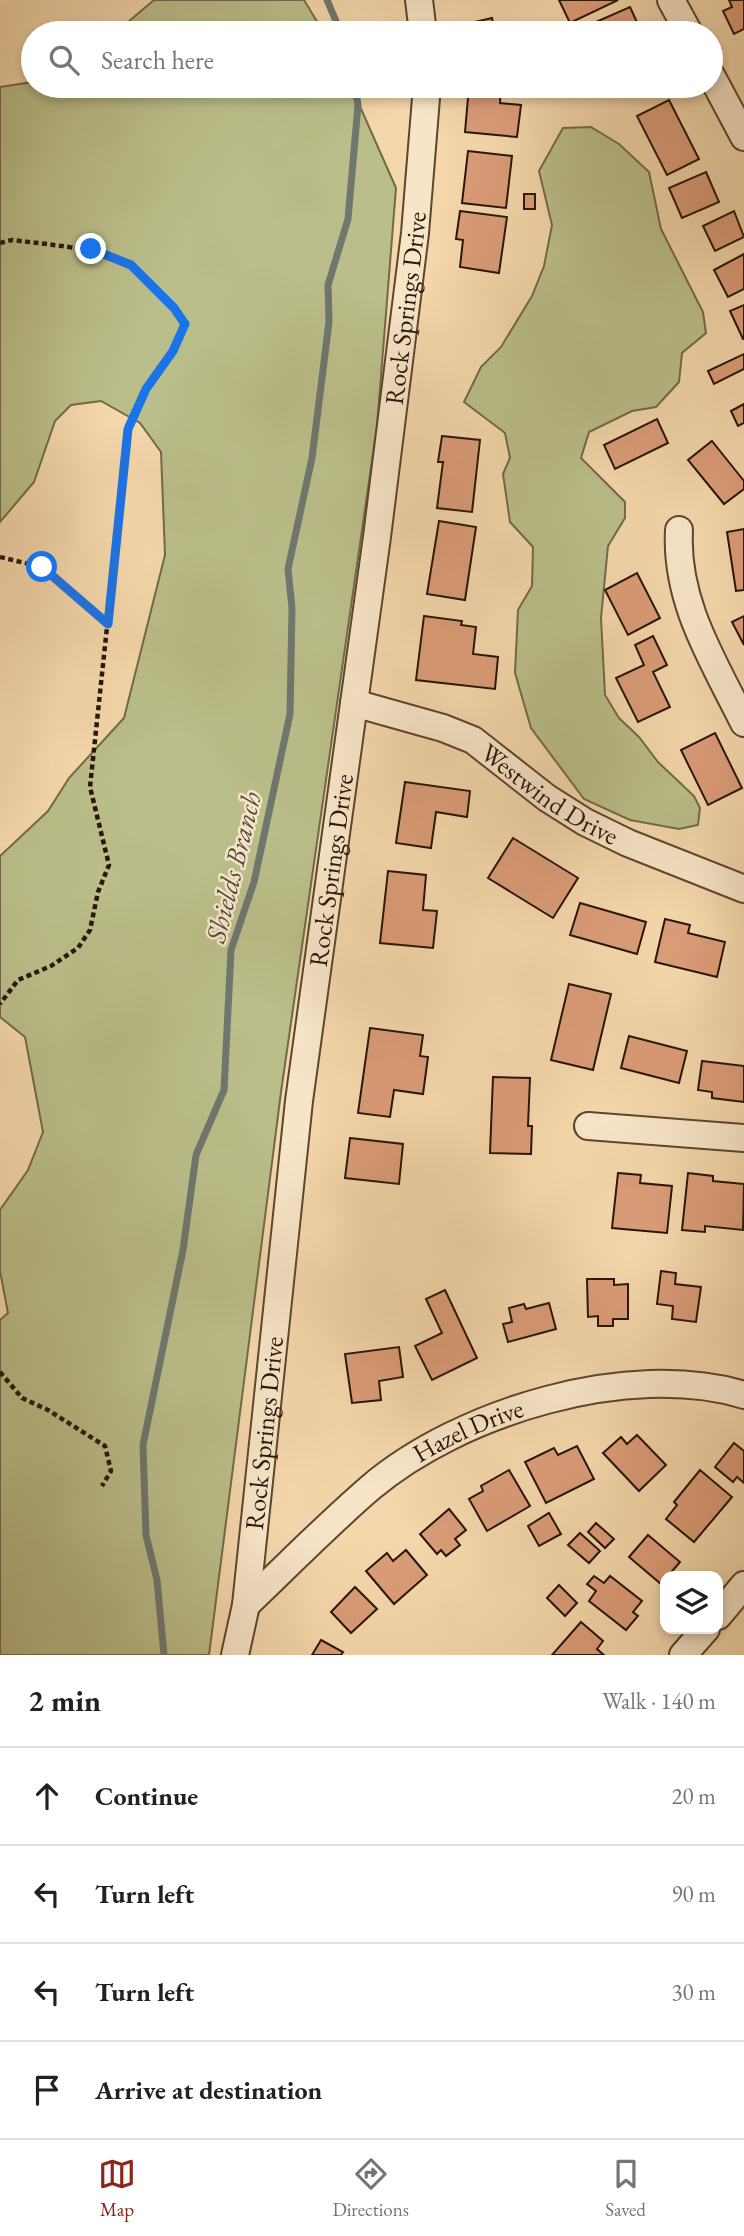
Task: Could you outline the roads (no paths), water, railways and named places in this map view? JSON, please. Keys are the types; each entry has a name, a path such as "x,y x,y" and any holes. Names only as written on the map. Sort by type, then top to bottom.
{"street":[{"path":"419,0 422,21"},
{"path":"671,0 682,21"},
{"name":"Rock Springs Drive","path":"235,1655 246,1605 299,1101 415,233 426,98"},
{"path":"723,98 744,137"},
{"path":"679,530 677,556 684,593 744,723"},
{"name":"Westwind Drive","path":"354,703 443,727 473,740 548,799 585,822 628,843 744,888"},
{"path":"588,1126 744,1138"},
{"name":"Hazel Drive","path":"246,1605 372,1486 427,1450 485,1421 542,1400 600,1387 682,1383 744,1395"},
{"path":"723,1610 744,1586"}],"waterway":[{"name":"Shields Branch","path":"327,0 336,21"},
{"name":"Shields Branch","path":"164,1655 157,1580 146,1535 143,1445 183,1250 196,1155 224,1090 231,950 254,882 290,714 292,608 288,569 312,458 329,322 328,285 348,219 357,98"}]}
